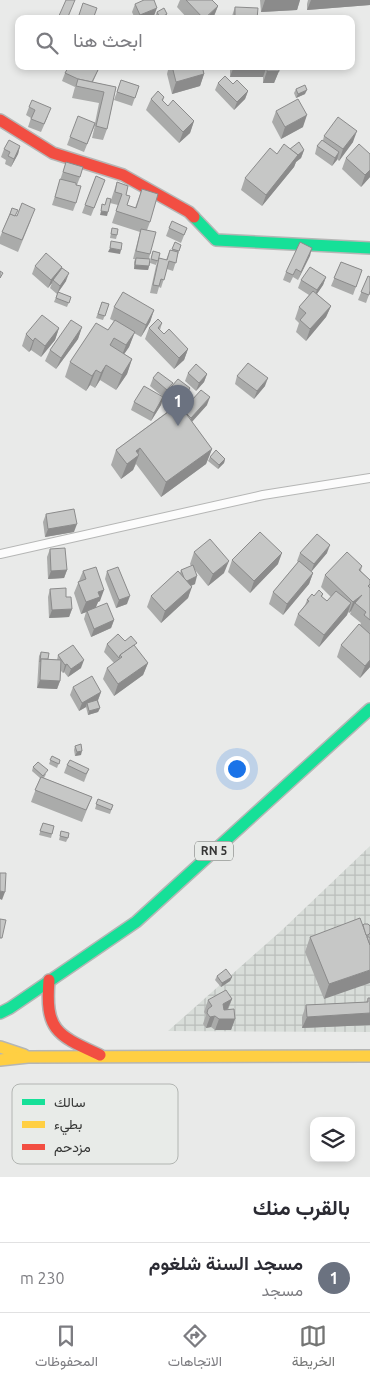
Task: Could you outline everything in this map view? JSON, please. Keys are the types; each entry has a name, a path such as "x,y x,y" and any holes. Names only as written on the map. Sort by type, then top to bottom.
{"main road":[{"path":"0,120 54,153 123,175 189,212 216,240 370,248"},
{"name":"RN 5","path":"0,1021 5,1010 136,922 370,709"},
{"path":"49,980 47,1010 50,1021 68,1040 105,1057"},
{"path":"0,1047 28,1056"},
{"path":"0,1060 28,1056 370,1056"}],"street":[{"path":"0,554 263,495 370,478"}],"shaded area":[{"path":"370,846 370,1032 168,1031 282,930"}],"building":[{"path":"66,0 75,0 69,15 59,15"},
{"path":"144,0 154,0 157,8 140,15 135,4"},
{"path":"186,0 212,0 218,6 208,15 200,15"},
{"path":"83,3 97,8 94,15 79,15"},
{"path":"235,7 258,8 257,15 235,15"},
{"path":"164,8 167,14 158,15 157,12"},
{"path":"67,70 98,70 92,82 78,79 65,73"},
{"path":"173,70 203,70 204,74 176,82"},
{"path":"225,76 233,84 237,80 248,91 237,102 218,83"},
{"path":"78,79 116,87 107,129 96,126 104,92 76,86"},
{"path":"121,80 139,86 135,98 117,92"},
{"path":"305,85 307,90 298,94 296,89"},
{"path":"158,91 164,97 162,100 168,106 173,100 194,121 183,132 151,99"},
{"path":"298,99 307,115 285,127 276,111"},
{"path":"32,100 51,108 44,124 31,119 35,110 29,107"},
{"path":"78,116 95,123 87,144 70,137"},
{"path":"338,117 357,131 343,149 324,136"},
{"path":"9,140 20,146 14,159 8,156 10,152 4,149"},
{"path":"322,140 339,152 335,158 317,146"},
{"path":"299,142 304,150 298,155 290,149"},
{"path":"284,144 298,155 266,195 245,178 270,148 277,154"},
{"path":"359,144 370,154 370,170 365,175 346,158"},
{"path":"66,162 83,167 80,177 63,172"},
{"path":"96,176 105,180 94,208 85,205"},
{"path":"60,179 81,186 76,203 55,197"},
{"path":"117,182 128,186 126,195 130,196 127,205 136,208 142,189 158,194 150,222 116,211 122,194 115,192"},
{"path":"107,198 111,199 108,212 101,211 102,204 105,205"},
{"path":"22,203 35,209 22,240 2,232 10,214 17,216"},
{"path":"12,208 18,210 15,216 10,214"},
{"path":"172,221 187,228 184,235 169,228"},
{"path":"112,228 118,229 117,235 111,234"},
{"path":"141,229 156,232 150,254 136,251"},
{"path":"111,241 122,243 121,250 110,248"},
{"path":"175,242 181,245 179,251 172,249"},
{"path":"300,242 312,248 301,272 296,269 293,275 286,272"},
{"path":"170,250 178,252 176,263 169,261 164,280 161,279 159,286 153,285 159,258 167,260"},
{"path":"153,251 160,253 158,261 151,259"},
{"path":"46,253 62,267 51,280 35,266"},
{"path":"136,258 150,259 149,266 135,265"},
{"path":"341,262 362,270 356,287 334,278"},
{"path":"310,267 326,277 317,290 301,280"},
{"path":"62,268 69,273 60,286 53,280"},
{"path":"368,276 370,277 369,295 361,292"},
{"path":"313,291 331,306 310,329 300,320 306,313 299,307"},
{"path":"58,292 71,297 69,303 56,298"},
{"path":"123,292 154,310 146,325 114,307"},
{"path":"102,302 109,304 105,316 98,314"},
{"path":"42,315 59,328 45,346 35,338 33,341 26,334"},
{"path":"158,319 162,323 158,328 164,334 169,329 188,349 179,358 149,328"},
{"path":"71,320 82,327 61,358 50,350"},
{"path":"115,320 135,332 126,345 114,338 110,345 132,359 122,375 106,365 101,373 96,370 92,376 70,362 96,323 108,330"},
{"path":"248,363 268,378 257,391 237,376"},
{"path":"196,364 207,374 199,383 188,373"},
{"path":"158,372 173,383 167,390 153,378"},
{"path":"178,379 190,388 177,404 165,394"},
{"path":"144,386 163,397 154,413 134,402"},
{"path":"201,390 210,397 191,418 183,410"},
{"path":"179,404 212,449 166,482 140,448 136,451 139,455 127,464 116,450"},
{"path":"216,450 225,459 219,465 210,457"},
{"path":"74,509 77,524 48,529 46,514"},
{"path":"260,532 282,553 254,581 232,560"},
{"path":"317,534 330,545 314,564 300,553"},
{"path":"210,539 229,561 213,574 194,552"},
{"path":"65,548 67,570 51,571 50,549"},
{"path":"347,552 362,566 359,570 370,580 368,586 370,588 370,620 364,615 366,612 355,603 362,595 353,602 325,575"},
{"path":"299,561 313,573 287,604 273,592"},
{"path":"193,565 197,576 187,581 181,570"},
{"path":"96,567 104,590 98,592 100,597 86,602 78,582 86,579 83,571"},
{"path":"118,567 130,596 119,600 107,571"},
{"path":"178,571 192,587 165,611 151,596"},
{"path":"66,588 66,597 71,597 72,609 52,610 50,589"},
{"path":"319,590 323,594 321,596 327,601 336,591 351,603 324,635 298,614 309,601 307,600 312,594 314,596"},
{"path":"107,603 114,620 94,629 87,611"},
{"path":"359,624 370,634 370,660 365,666 341,645"},
{"path":"118,634 125,641 131,636 137,643 120,655 119,658 107,644"},
{"path":"73,645 84,660 71,669 67,664 65,665 58,655"},
{"path":"134,645 148,663 118,684 107,668"},
{"path":"41,652 49,653 48,659 41,659 40,662"},
{"path":"41,659 61,660 60,681 40,680"},
{"path":"92,676 101,692 82,703 73,687"},
{"path":"97,700 100,708 89,711 87,703"},
{"path":"81,744 82,751 77,752 75,746"},
{"path":"52,756 60,760 59,764 50,760"},
{"path":"70,760 89,769 86,774 67,765"},
{"path":"38,762 48,770 43,776 33,767"},
{"path":"41,777 92,797 86,810 35,790"},
{"path":"98,799 113,805 111,810 96,804"},
{"path":"43,823 54,826 52,834 40,831"},
{"path":"61,831 69,833 68,838 60,836"},
{"path":"0,873 6,873 5,892 0,891"},
{"path":"360,918 370,945 370,970 329,984 310,937"},
{"path":"0,919 6,920 2,938 0,938"},
{"path":"364,924 370,926 370,933 368,935 366,935"},
{"path":"226,969 232,977 222,983 217,976"},
{"path":"226,990 232,999 223,1004 224,1010 234,1009 235,1019 210,1017 207,1013 208,1009 212,1006 208,1000"},
{"path":"368,998 370,998 370,1013 307,1017 306,1005 368,1002"}],"traffic: fast":[{"path":"194,217 216,240 370,248"},
{"path":"0,1013 136,922 370,709"}],"traffic: slow":[{"path":"0,1047 24,1055"},
{"path":"0,1060 28,1057 370,1056"}],"traffic: jam":[{"path":"0,120 53,153 123,175 189,212 194,217"},
{"path":"49,980 49,1010 52,1021 57,1029 73,1042 100,1055"}],"place":[{"name":"مسجد السنة شلغوم","path":"178,426"}]}
